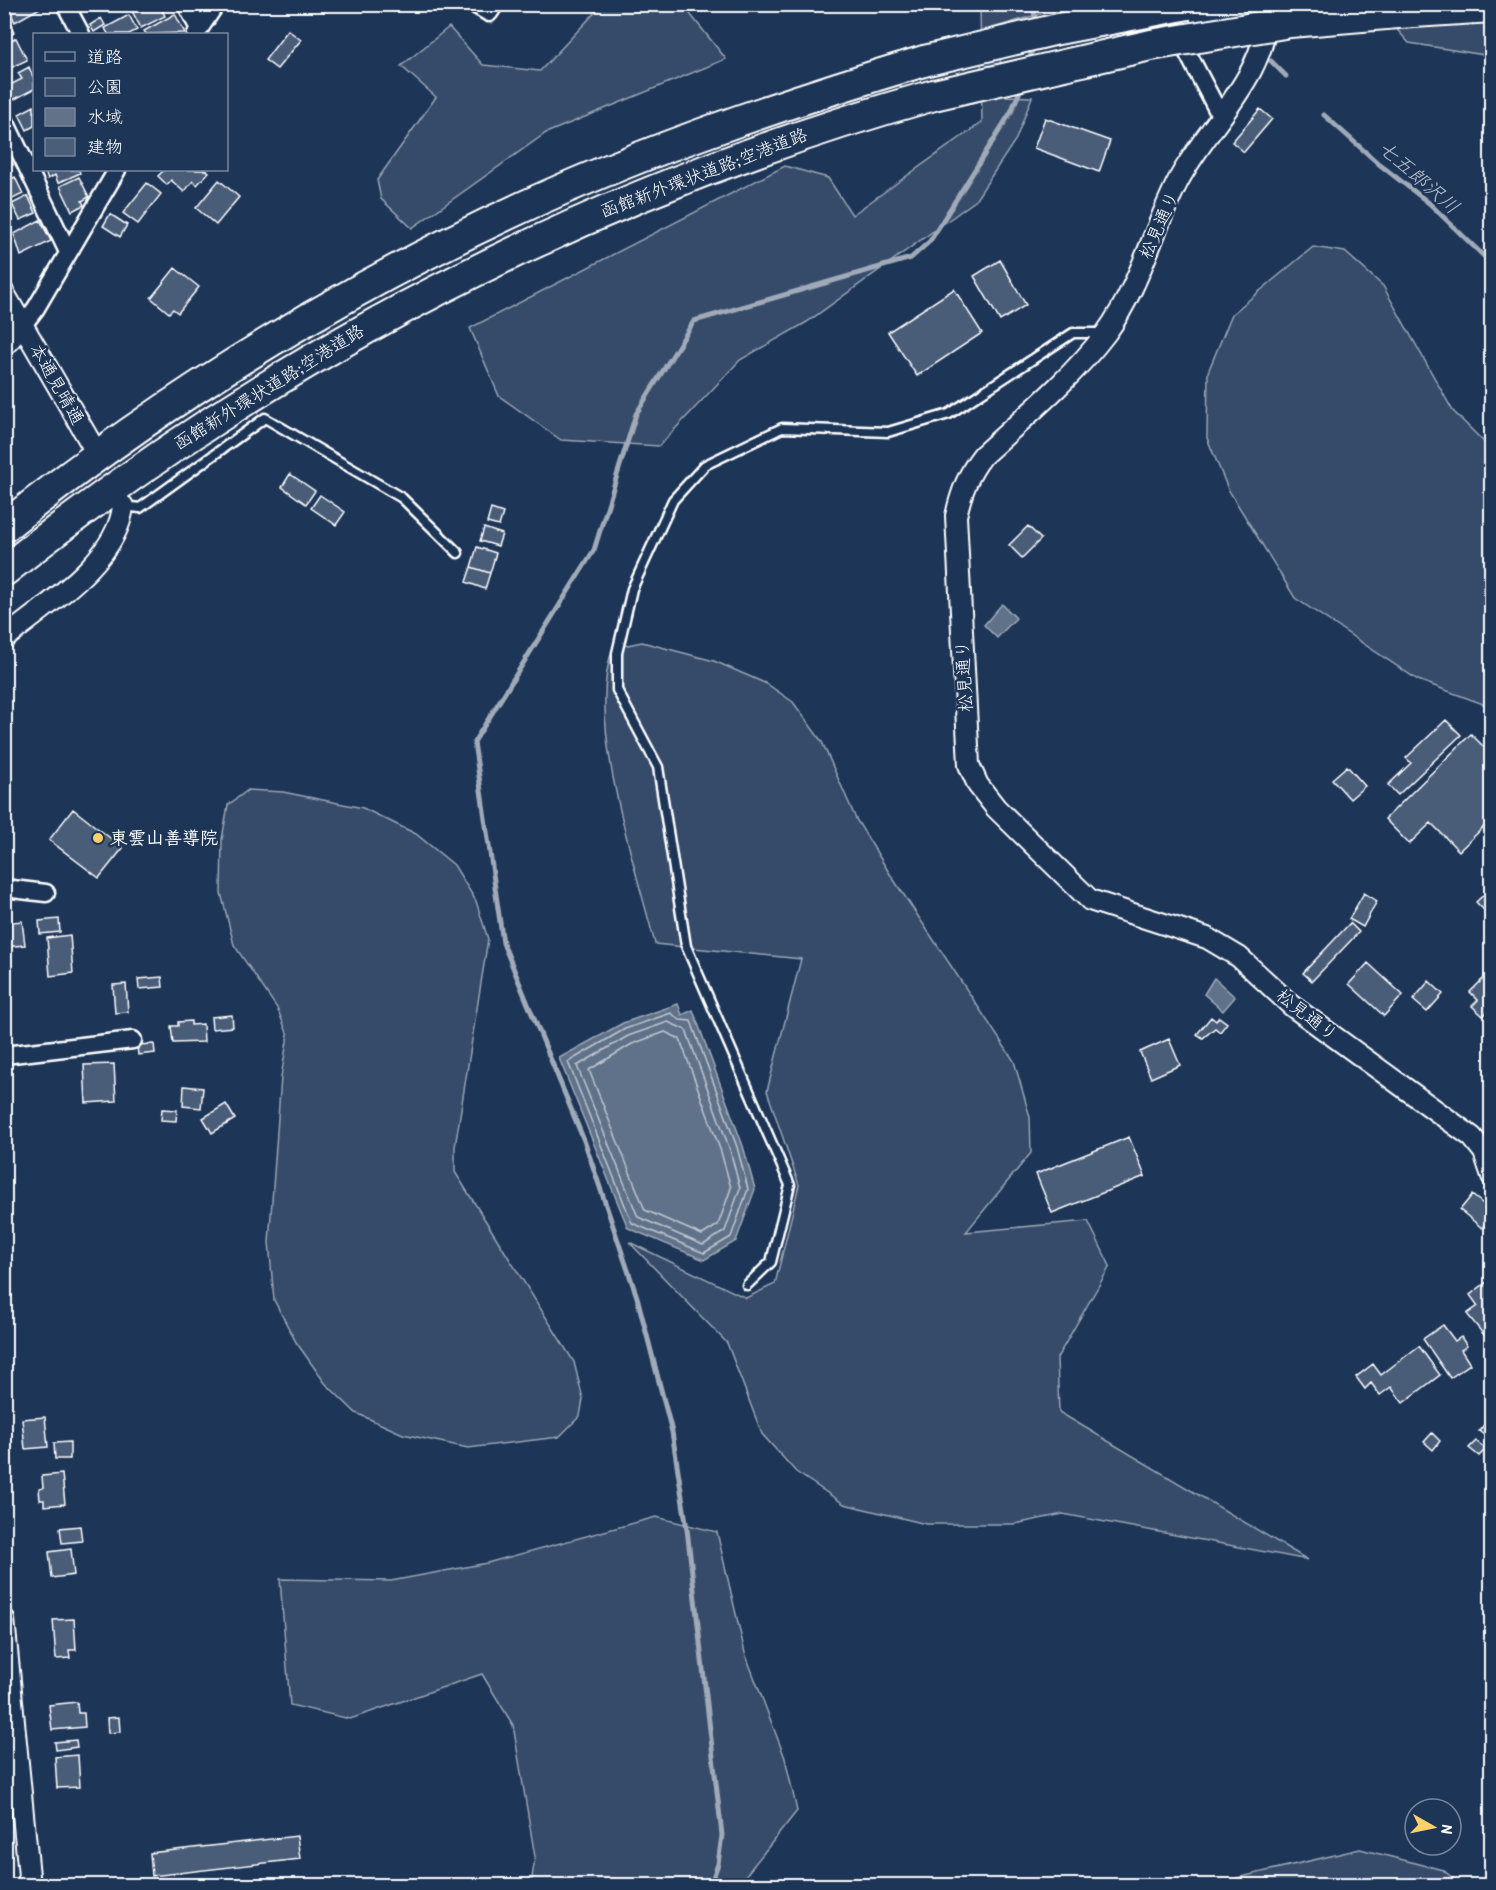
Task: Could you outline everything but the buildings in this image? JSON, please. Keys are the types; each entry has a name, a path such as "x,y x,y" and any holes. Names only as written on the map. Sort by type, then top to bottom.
{"highway":[{"name":"函館新外環状道路;空港道路","path":"4,527 136,429 229,367 362,289 501,218 636,159 838,87 924,62 1058,29 1188,4"},
{"name":"函館新外環状道路;空港道路","path":"4,571 149,462 270,383 410,304 514,250 648,191 762,148 934,95 1151,45 1290,22 1491,7"}],"street":[{"path":"65,4 80,33"},
{"path":"186,4 197,32"},
{"path":"197,32 216,4"},
{"path":"474,4 489,13 495,4"},
{"path":"1162,4 1221,117"},
{"name":"松見通り","path":"1268,4 1264,43 1245,83 1180,177 1123,308 1106,333 1049,395 982,455 962,492 956,516 969,765 978,785 996,808 1032,847 1090,900 1207,938 1239,957 1292,1006 1472,1137 1484,1152 1491,1176"},
{"path":"4,119 68,252"},
{"path":"4,346 36,309 116,171"},
{"name":"本通見晴通","path":"4,293 92,445"},
{"path":"4,639 88,570 113,540 121,523 123,506"},
{"path":"4,888 46,893"},
{"path":"4,1055 133,1040"},
{"path":"4,1619 30,1886"}],"lane":[{"path":"747,1285 771,1262 790,1185 686,946 658,767 617,690 617,653 633,589 673,500 705,465 782,428 888,432 949,414 1073,333 1106,333"},
{"path":"123,506 140,508 265,418 402,498 458,554"}],"green space":[{"path":"603,4 683,5 726,59 546,133 412,228 381,199 377,180 436,97 401,66 449,27 483,65 540,71"},
{"path":"980,5 1042,5 1043,13 996,27 1005,96 1032,97 1016,139 975,201 807,322 740,360 659,446 561,440 499,396 470,328 785,166 828,178 852,215 982,122"},
{"path":"1375,5 1491,5 1491,56 1409,43"},
{"path":"1313,247 1345,252 1383,286 1453,411 1491,449 1491,707 1418,680 1295,598 1228,489 1207,438 1208,372 1232,314"},
{"path":"642,642 714,661 767,684 793,702 822,742 856,819 1014,1061 1030,1117 1031,1153 966,1232 1088,1221 1110,1266 1057,1358 1059,1412 1308,1560 1063,1514 1015,1524 926,1524 844,1504 796,1472 762,1434 727,1343 629,1242 746,1298 775,1284 799,1185 767,1091 801,959 655,944 616,795 605,714 606,678 613,648"},
{"path":"248,790 283,792 363,808 416,834 454,865 476,901 488,939 455,1147 455,1172 574,1362 583,1399 580,1416 559,1437 468,1448 403,1434 356,1413 325,1383 296,1342 274,1300 269,1242 281,1077 288,1035 277,1008 234,945 221,893 222,839 228,805"},
{"path":"656,1517 717,1532 745,1653 785,1758 797,1811 738,1885 531,1885 535,1857 513,1725 482,1674 350,1719 290,1705 280,1579 391,1581 487,1563"},
{"path":"1360,1849 1443,1870 1461,1885 1234,1885 1237,1878"}],"water":[{"path":"1002,604 1016,618 997,638 984,625"},
{"path":"1214,978 1235,997 1223,1011 1204,994"},
{"path":"678,1004 682,1015 693,1010 743,1146 755,1189 736,1241 704,1260 628,1228 559,1058 623,1023"}],"waterway":[{"path":"1033,4 1036,25"},
{"path":"1029,64 1033,43"},
{"name":"七五郎沢川","path":"1271,61 1286,76"},
{"path":"710,1886 718,1864 722,1835 687,1529 672,1432 637,1297 585,1143 503,943 474,742 594,550 636,414 694,321 911,258 930,241 1011,112 1023,84"},
{"name":"七五郎沢川","path":"1324,115 1379,164 1429,203 1492,264"}],"place":[{"name":"東雲山善導院","path":"98,838"}]}
